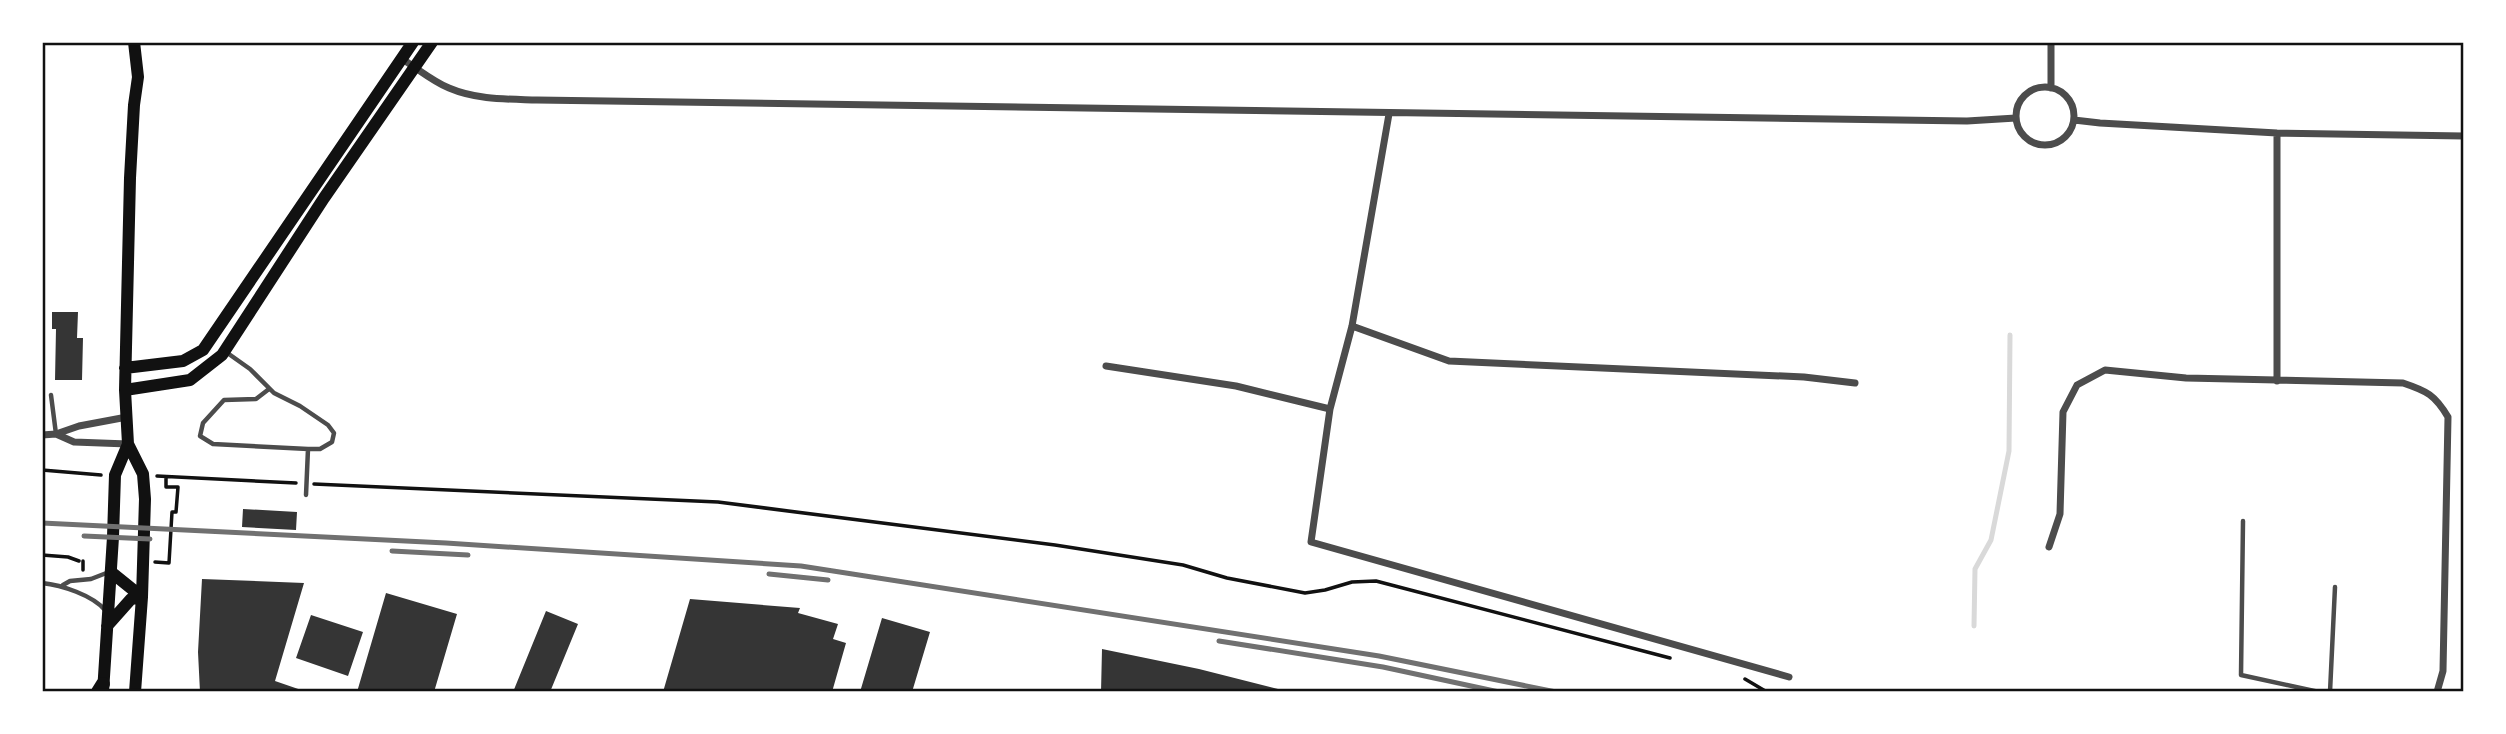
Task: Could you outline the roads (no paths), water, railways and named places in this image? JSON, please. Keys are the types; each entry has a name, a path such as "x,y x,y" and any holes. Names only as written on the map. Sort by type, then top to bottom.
{"main road":[{"path":"134,42 138,77 130,178 125,390 128,444 143,474 145,499 135,692"},
{"path":"125,368 183,361 202,350 413,42"},
{"path":"125,390 190,380 225,351 324,198 432,42"},
{"path":"101,689 111,572 115,475 128,444"},
{"path":"111,572 142,597"},
{"path":"107,621 131,599 142,597"}],"street":[{"path":"2050,42 2051,88"},
{"path":"402,59 447,88 489,99 1389,114 1967,121 2016,118"},
{"path":"2051,88 2061,92 2069,100 2074,120 2066,135 2049,145 2028,140 2021,133 2016,118 2017,108 2027,93 2051,88"},
{"path":"1389,114 1352,326 1330,409 1311,542 1789,677"},
{"path":"2074,120 2277,133 2464,136"},
{"path":"2277,133 2277,381"},
{"path":"1352,326 1449,361 1804,377 1855,383"},
{"path":"1106,366 1236,386 1330,409"},
{"path":"2049,547 2060,514 2063,412 2077,385 2105,370 2186,378 2403,383 2425,390 2439,401 2448,417 2443,671 2437,692"},
{"path":"42,435 127,417"},
{"path":"56,434 74,442 128,444"}],"lane":[{"path":"225,351 250,369 268,388 300,406 332,429 334,438 329,446 308,449 213,444 200,436 201,428 220,402 228,399 256,400 268,388"},
{"path":"51,395 56,434"},
{"path":"306,495 308,449"},
{"path":"2243,521 2241,675 2319,692"},
{"path":"63,585 111,572"},
{"path":"42,583 63,585 70,591 92,599 100,605 107,621"},
{"path":"2330,692 2335,587"}],"waterway":[{"path":"1974,626 1975,569 1991,540 2009,451 2010,335"}],"railway":[{"path":"42,523 446,543 801,566 1379,656 1556,692"},
{"path":"84,536 150,539"},
{"path":"392,551 468,555"},
{"path":"769,574 828,580"},
{"path":"1219,641 1383,667 1499,692"}]}
